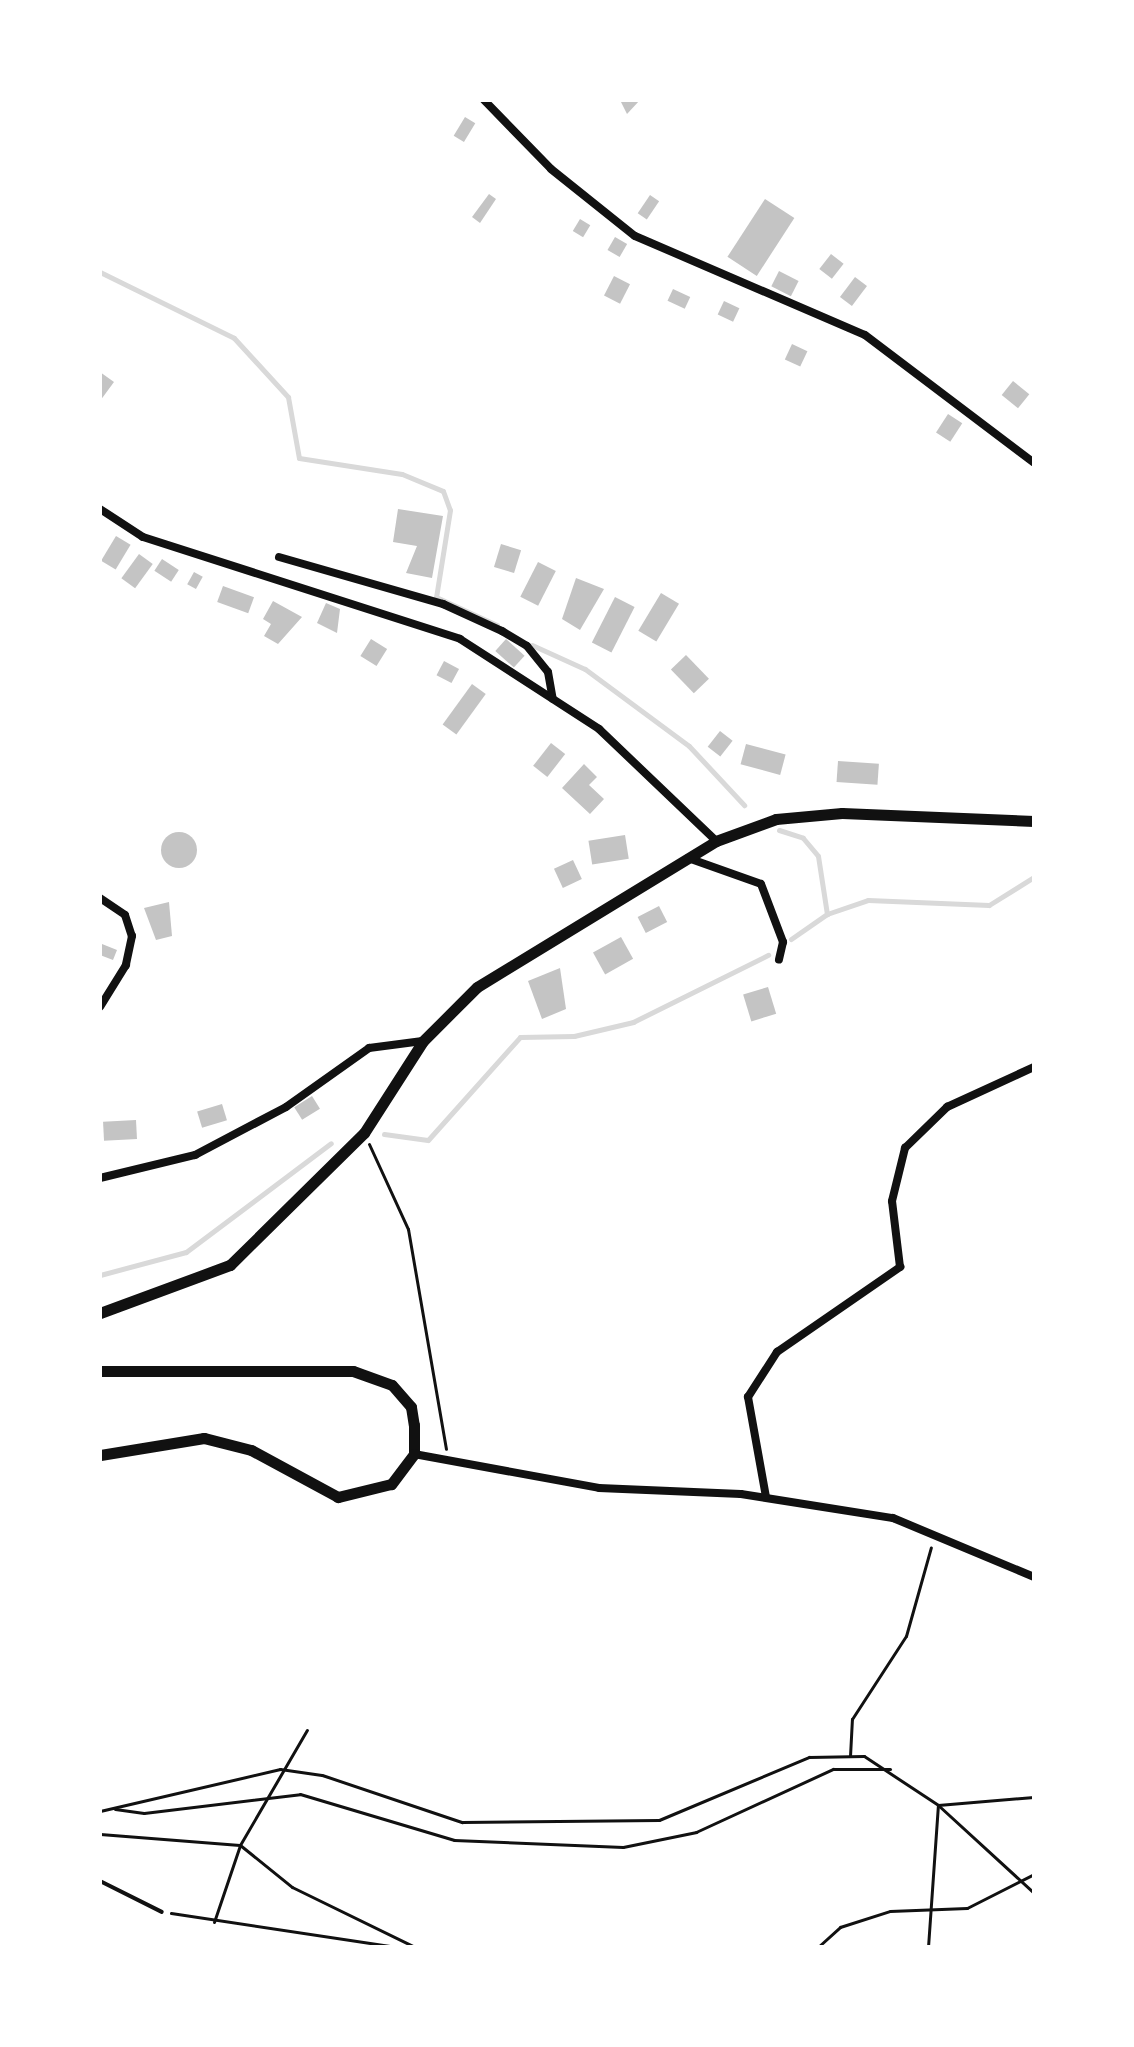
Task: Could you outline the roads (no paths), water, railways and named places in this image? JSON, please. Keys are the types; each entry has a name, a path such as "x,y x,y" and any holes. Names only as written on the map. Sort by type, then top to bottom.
{"main road":[{"path":"100,1313 230,1265 364,1133 423,1041 477,987 716,841 776,819 842,813 1034,821"},
{"path":"100,1371 372,1375 411,1407 414,1454 391,1484 332,1498 224,1442 167,1440 100,1455"}],"street":[{"path":"484,100 551,169 635,236 865,335 1034,463"},
{"path":"100,509 143,537 460,639 553,699 641,765 716,841"},
{"path":"279,557 443,604 502,631 527,646 548,672 553,699"},
{"path":"687,858 761,884 780,930 779,960"},
{"path":"100,898 125,915 132,936 126,965 100,1007"},
{"path":"100,1178 195,1155 286,1107 369,1048 423,1041"},
{"path":"766,1497 748,1397 777,1352 900,1267 892,1201 905,1148 947,1107 1034,1067"},
{"path":"414,1454 448,1456 599,1488 766,1497 893,1518 1034,1577"}],"lane":[{"path":"100,1881 162,1912"}],"waterway":[{"path":"100,272 234,338 288,397 299,458 402,474 443,491 450,510 436,597 497,625"},
{"path":"532,645 585,669 689,746 744,805"},
{"path":"779,830 803,838 818,856 827,914"},
{"path":"791,939 827,914 868,900 989,905 1034,877"},
{"path":"384,1134 428,1140 520,1037 574,1036 633,1022 768,955"},
{"path":"100,1275 186,1252 331,1143"}]}
